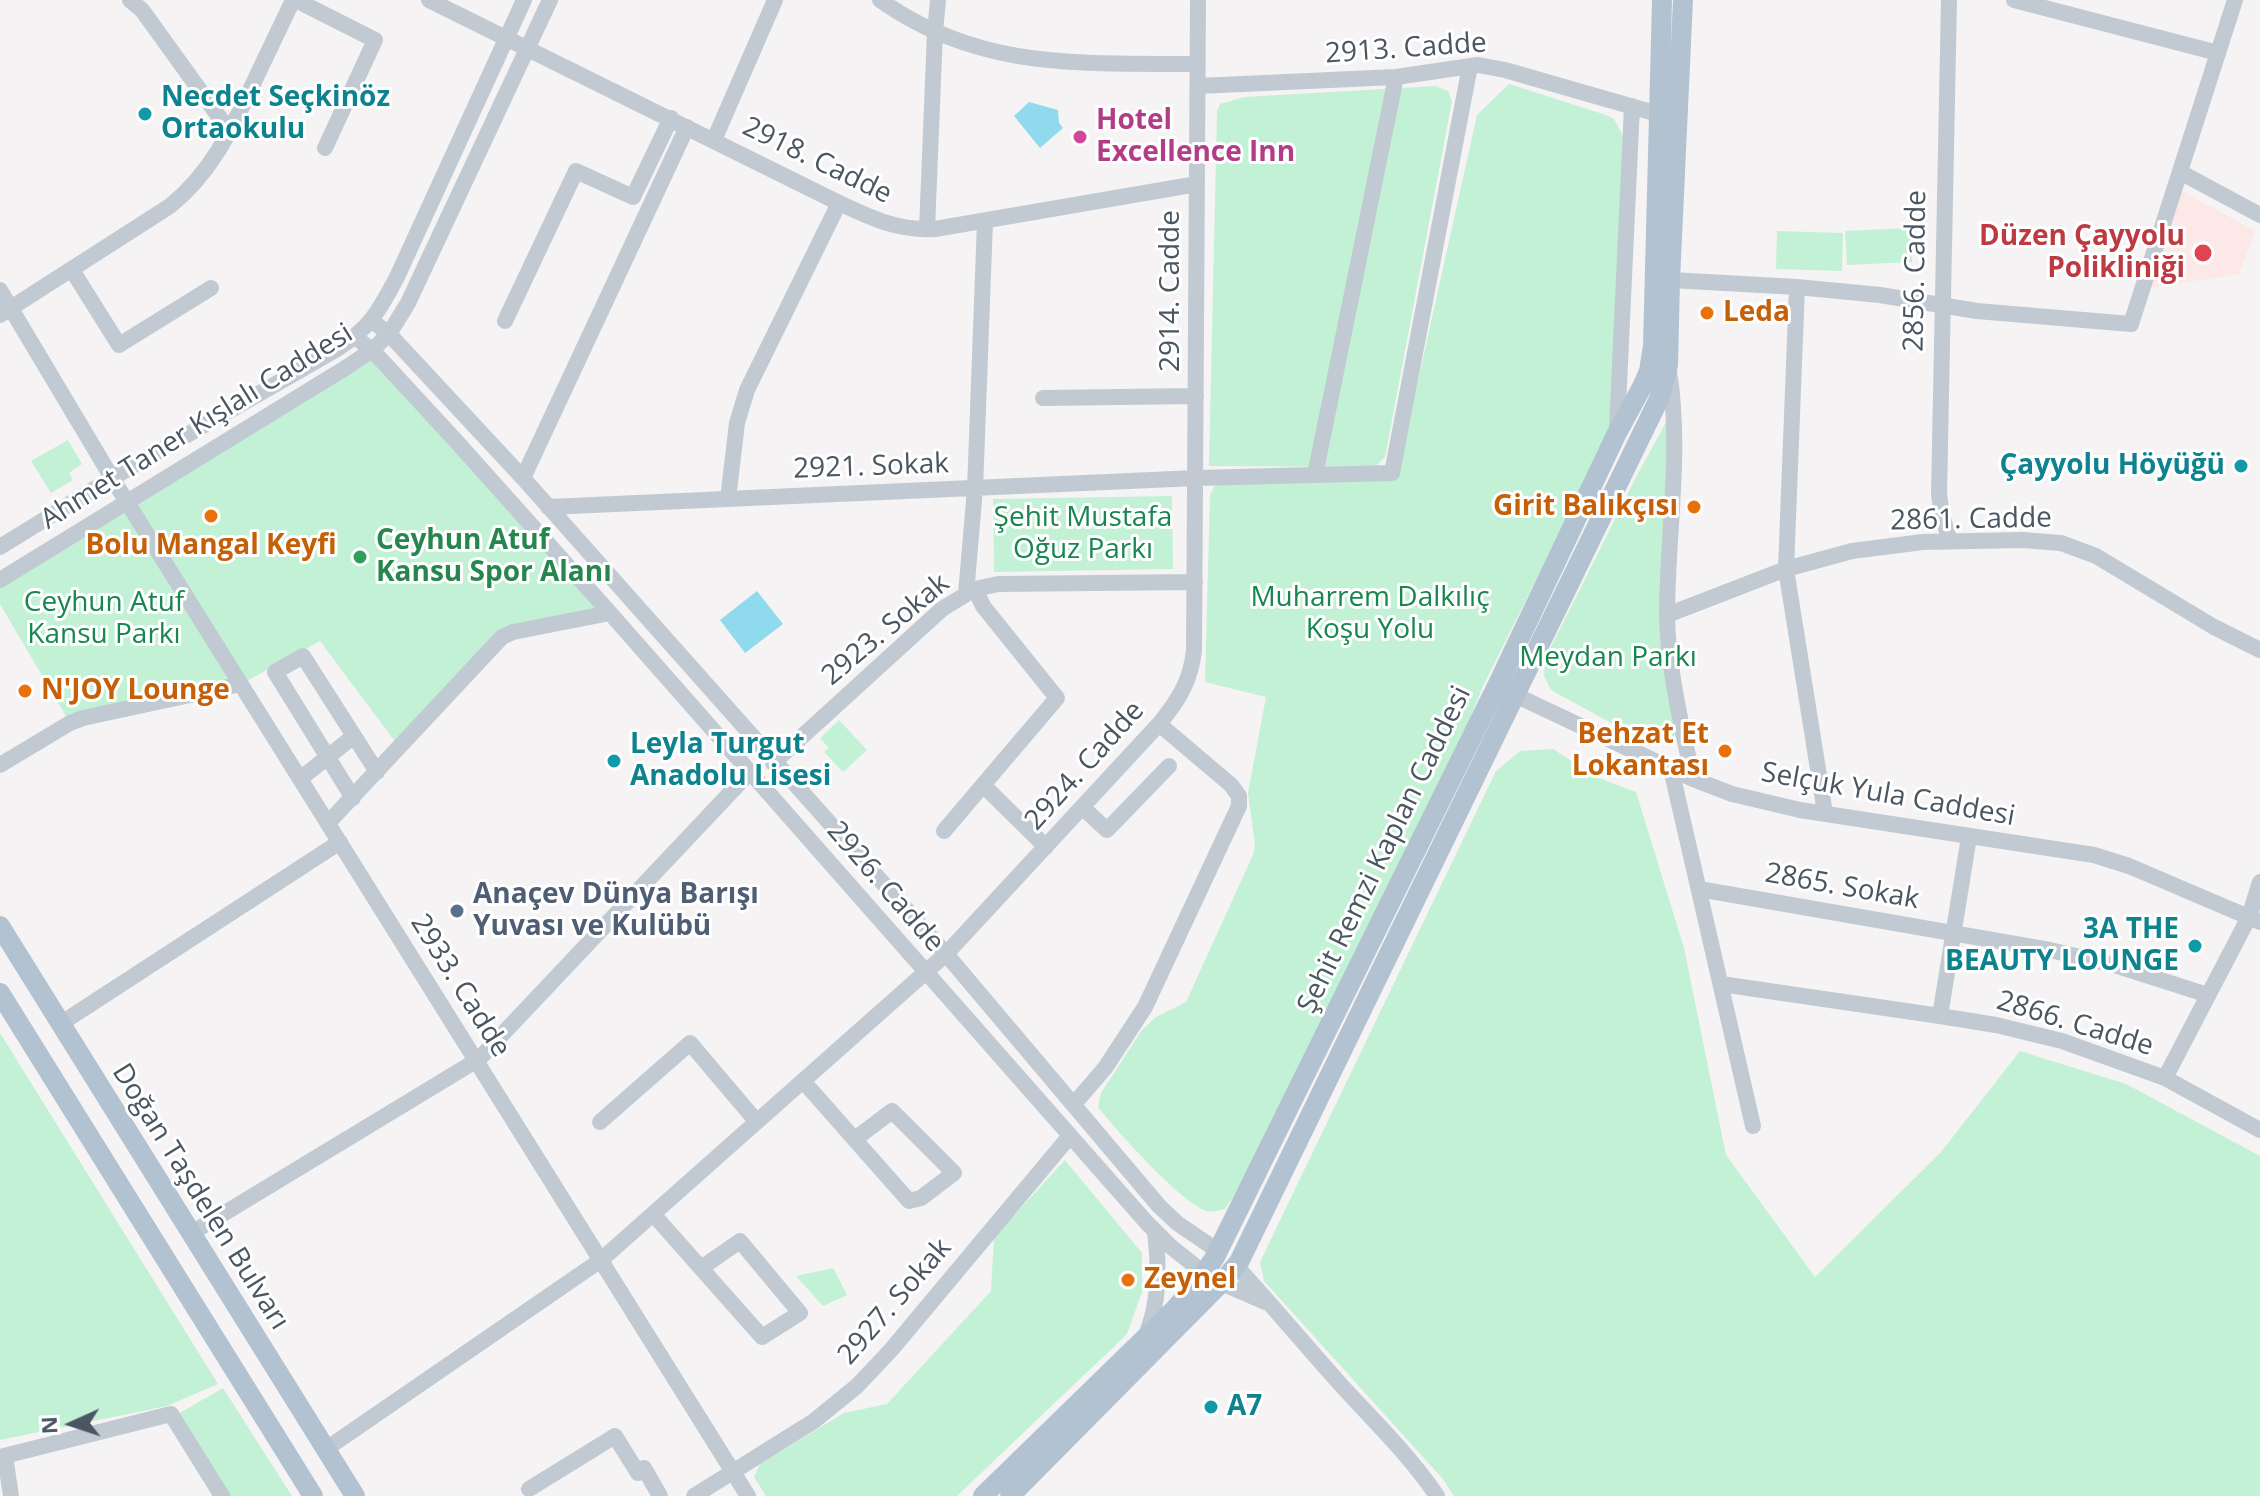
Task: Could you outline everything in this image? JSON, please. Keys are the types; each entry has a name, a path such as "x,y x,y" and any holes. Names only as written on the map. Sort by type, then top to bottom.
{"main road":[{"name":"Şehit Remzi Kaplan Caddesi","path":"983,1496 1174,1310 1212,1278 1236,1266 1506,690 1652,359 1662,0"},
{"name":"Şehit Remzi Kaplan Caddesi","path":"1010,1496 1212,1278 1218,1251 1659,399 1668,365 1683,0"},
{"name":"Doğan Taşdelen Bulvarı","path":"0,926 355,1496"},
{"path":"0,993 313,1496"},
{"path":"1218,1251 1236,1266"}],"street":[{"path":"6,312 181,197 201,177 230,132 294,0 375,40 325,148"},
{"name":"2918. Cadde","path":"429,0 883,223 909,229 927,229 985,222 1197,184"},
{"name":"Ahmet Taner Kışlalı Caddesi","path":"0,547 355,337 372,321 397,277 524,0"},
{"name":"Ahmet Taner Kışlalı Caddesi","path":"0,580 372,350 389,334 417,287 550,0"},
{"path":"714,140 775,0"},
{"path":"880,0 906,18 935,32 1018,57 1055,62 1198,64"},
{"path":"927,229 938,0"},
{"name":"2914. Cadde","path":"1195,582 1198,0"},
{"name":"2856. Cadde","path":"1949,0 1939,494 1950,541"},
{"path":"2014,0 2218,53"},
{"path":"1670,280 1797,287 1880,295 1997,313 2131,324 2235,0"},
{"path":"133,1 230,132"},
{"name":"2913. Cadde","path":"1198,86 1396,77 1470,66 1505,70 1658,114"},
{"name":"2921. Sokak","path":"548,507 1196,478 1392,473 1470,66"},
{"path":"1315,475 1396,77"},
{"path":"1617,433 1632,106"},
{"path":"505,321 576,171 633,197 671,118"},
{"path":"523,478 687,127"},
{"path":"2180,172 2260,215"},
{"path":"728,499 737,423 747,390 839,203"},
{"path":"944,831 1057,698 970,592 985,222"},
{"path":"72,270 119,345 211,288"},
{"path":"1797,287 1786,569 1825,813"},
{"name":"2933. Cadde","path":"0,290 6,312 748,1496"},
{"name":"2926. Cadde","path":"372,321 389,334 523,478 773,763 946,954 1168,1215 1218,1251"},
{"name":"2926. Cadde","path":"355,337 372,350 466,452 1155,1231 1212,1278 1274,1306"},
{"path":"1668,365 1673,442 1667,615 1672,671 1693,779"},
{"path":"1043,398 1196,396"},
{"name":"2861. Cadde","path":"1667,615 1786,569 1852,551 1923,542 2022,540 2061,543 2096,556 2214,627 2260,650"},
{"name":"2923. Sokak","path":"773,763 942,609 970,592 998,584 1195,582"},
{"name":"2924. Cadde","path":"326,1449 601,1260 946,954 1159,724 1180,697 1193,666 1195,582"},
{"path":"328,823 502,637 513,632 610,613"},
{"path":"353,798 275,672 303,656 377,772"},
{"path":"0,765 83,718 241,684"},
{"name":"Selçuk Yula Caddesi","path":"1506,690 1671,769 1732,794 1825,813 2112,860 2254,920"},
{"path":"1074,1104 1105,1068 1145,1007 1239,806 1239,796 1231,785 1159,724"},
{"path":"300,779 354,736"},
{"path":"1082,807 1107,830 1169,766"},
{"path":"1671,769 1753,1126"},
{"path":"190,1234 485,1054 750,772"},
{"path":"983,785 1046,847"},
{"path":"1940,1016 1969,837"},
{"path":"60,1024 340,842"},
{"path":"2165,1078 2208,995 2254,920 2260,882"},
{"name":"2865. Sokak","path":"1699,889 2050,950 2114,965 2208,995"},
{"name":"2866. Cadde","path":"1721,984 1996,1025 2062,1041 2165,1078 2260,1130"},
{"path":"600,1122 690,1043 757,1122"},
{"path":"803,1081 909,1201 921,1198 954,1173 892,1111 855,1139"},
{"name":"2927. Sokak","path":"694,1496 814,1421 857,1386 891,1350 1069,1137"},
{"path":"653,1214 762,1337 800,1313 740,1241 701,1268"},
{"path":"1145,1339 1158,1291 1155,1231"},
{"path":"1236,1266 1421,1474 1437,1496"},
{"path":"11,1496 2,1456 171,1414 222,1496"},
{"path":"529,1489 615,1436 638,1473 644,1468 660,1496"}],"shaded area":[{"name":"Düzen Çayyolu Polikliniği","path":"2180,190 2255,231 2239,274 2149,288"}],"green space":[{"name":"Muharrem Dalkılıç Koşu Yolu","path":"1509,84 1606,115 1614,119 1623,136 1609,434 1483,686 1447,776 1240,1186 1225,1209 1207,1211 1166,1181 1098,1107 1101,1093 1142,1030 1156,1017 1186,1002 1255,845 1248,793 1266,697 1205,682 1210,495 1215,485 1396,480 1477,115"},
{"path":"1435,86 1448,91 1452,101 1385,457 1375,467 1209,466 1217,111 1220,104 1245,97"},
{"path":"1910,228 1912,262 1847,265 1845,231"},
{"path":"1777,231 1843,233 1842,271 1776,269"},
{"name":"Ceyhun Atuf Kansu Spor Alanı","path":"372,350 610,613 513,632 400,748 320,641 241,684 70,723 0,604 0,580"},
{"name":"Meydan Parkı","path":"1669,417 1665,558 1681,728 1668,740 1654,742 1642,740 1551,690 1544,676 1545,659"},
{"path":"68,440 82,464 69,473 73,480 51,493 31,461"},
{"name":"Şehit Mustafa Oğuz Parkı","path":"1172,496 1173,569 994,572 993,499"},
{"path":"839,720 867,750 843,772 824,752 829,748 820,738"},
{"path":"1553,749 1596,777 1636,792 1684,948 1726,1155 1815,1277 1941,1152 2020,1051 2126,1084 2260,1156 2260,1496 1454,1496 1442,1478 1264,1281 1260,1262 1496,771 1520,751"},
{"path":"0,1033 218,1384 167,1406 0,1440"},
{"path":"1065,1160 1142,1253 1142,1292 1127,1334 957,1496 766,1496 754,1477 760,1464 844,1413 887,1404 991,1291 994,1237"},
{"path":"833,1268 847,1295 823,1306 796,1276"},
{"path":"223,1388 292,1496 230,1496 178,1414"}],"water":[{"path":"1029,102 1058,110 1059,123 1063,128 1040,148 1014,116"},
{"path":"757,591 783,624 745,653 720,620"}],"place":[{"name":"Necdet Seçkinöz Ortaokulu","path":"145,114"},
{"name":"Hotel Excellence Inn","path":"1080,137"},
{"name":"Düzen Çayyolu Polikliniği","path":"2203,253"},
{"name":"Leda","path":"1707,313"},
{"name":"Çayyolu Höyüğü","path":"2241,466"},
{"name":"Girit Balıkçısı","path":"1694,507"},
{"name":"Bolu Mangal Keyfi","path":"211,516"},
{"name":"Ceyhun Atuf Kansu Spor Alanı","path":"360,557"},
{"name":"N'JOY Lounge","path":"25,691"},
{"name":"Behzat Et Lokantası","path":"1725,751"},
{"name":"Leyla Turgut Anadolu Lisesi","path":"614,761"},
{"name":"Anaçev Dünya Barışı Yuvası ve Kulübü","path":"457,911"},
{"name":"3A THE BEAUTY LOUNGE","path":"2195,946"},
{"name":"Zeynel","path":"1128,1280"},
{"name":"A7","path":"1211,1407"}],"park label":[{"name":"Ceyhun Atuf Kansu Parkı","path":"104,619"}]}
